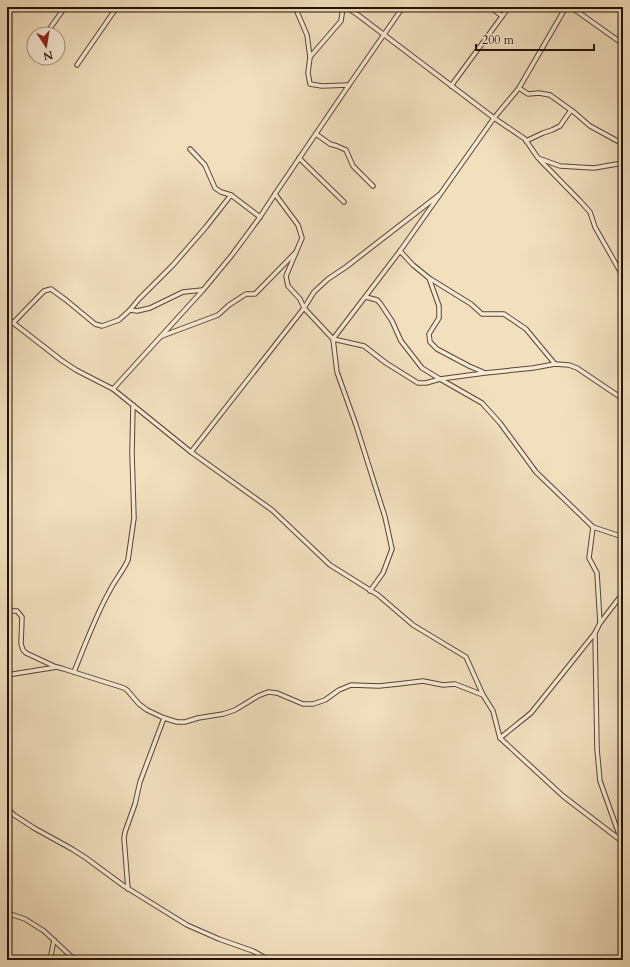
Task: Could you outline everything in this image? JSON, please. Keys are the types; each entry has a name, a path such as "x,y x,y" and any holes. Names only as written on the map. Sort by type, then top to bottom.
{"street":[{"path":"52,26 65,7"},
{"path":"77,65 117,7"},
{"path":"295,7 307,35 310,57 308,73 310,84 322,86 349,85"},
{"path":"310,57 341,21 344,7 358,15 494,118 525,139 538,158 590,212 595,227 623,274"},
{"path":"113,389 203,290 232,255 260,217 403,7"},
{"path":"490,7 502,16"},
{"path":"451,86 509,7"},
{"path":"370,591 383,573 392,548 385,517 356,425 337,372 333,339 400,251 494,118 519,88 566,7"},
{"path":"571,7 623,44"},
{"path":"519,88 528,94 539,93 550,95 590,126 623,144"},
{"path":"526,141 560,126 571,110"},
{"path":"316,134 330,144 346,150 353,166 373,186"},
{"path":"190,149 205,165 215,188 231,195 260,217"},
{"path":"299,158 344,202"},
{"path":"538,158 560,166 594,168 623,163"},
{"path":"191,452 304,308 314,292 442,192"},
{"path":"275,194 298,225 302,238 286,276 288,286 300,300 304,308 333,339 364,346 386,363 418,383 426,384 440,379 563,364 577,368 623,399"},
{"path":"13,323 44,291 51,289 95,324 102,326 119,320 130,310 138,298 173,265 231,195"},
{"path":"400,251 429,278 471,304 482,314 504,314 526,329 555,364"},
{"path":"161,336 218,315 229,305 246,294 255,294 296,252"},
{"path":"429,278 438,306 438,318 429,334 430,342 436,349 485,373"},
{"path":"130,310 137,311 150,308 183,292 203,290"},
{"path":"366,296 377,300 380,303 392,321 401,340 422,368 482,403 500,423 536,472 593,527 623,537"},
{"path":"7,318 71,367 113,389 191,452 272,510 330,565 383,599 413,625 466,657 483,695 493,711 500,738 563,796 622,841"},
{"path":"74,672 108,593 126,566 128,560 134,518 132,453 133,405"},
{"path":"593,527 589,558 597,573 600,622"},
{"path":"500,738 531,713 595,633 600,622 623,593"},
{"path":"7,611 17,611 22,617 21,644 26,653 57,667 124,688 147,710 177,722 185,722 198,718 223,714 235,710 258,696 268,692 277,693 303,704 313,704 325,700 339,690 351,685 385,685 423,681 443,685 455,684 483,695"},
{"path":"595,633 597,749 600,780 622,841"},
{"path":"7,675 57,667"},
{"path":"128,888 124,838 125,832 135,804 140,782 164,718"},
{"path":"7,807 14,815 86,858 128,888 187,925 219,939 253,951 269,960"},
{"path":"7,912 34,924 44,931 75,960"},
{"path":"50,960 54,940"}]}
